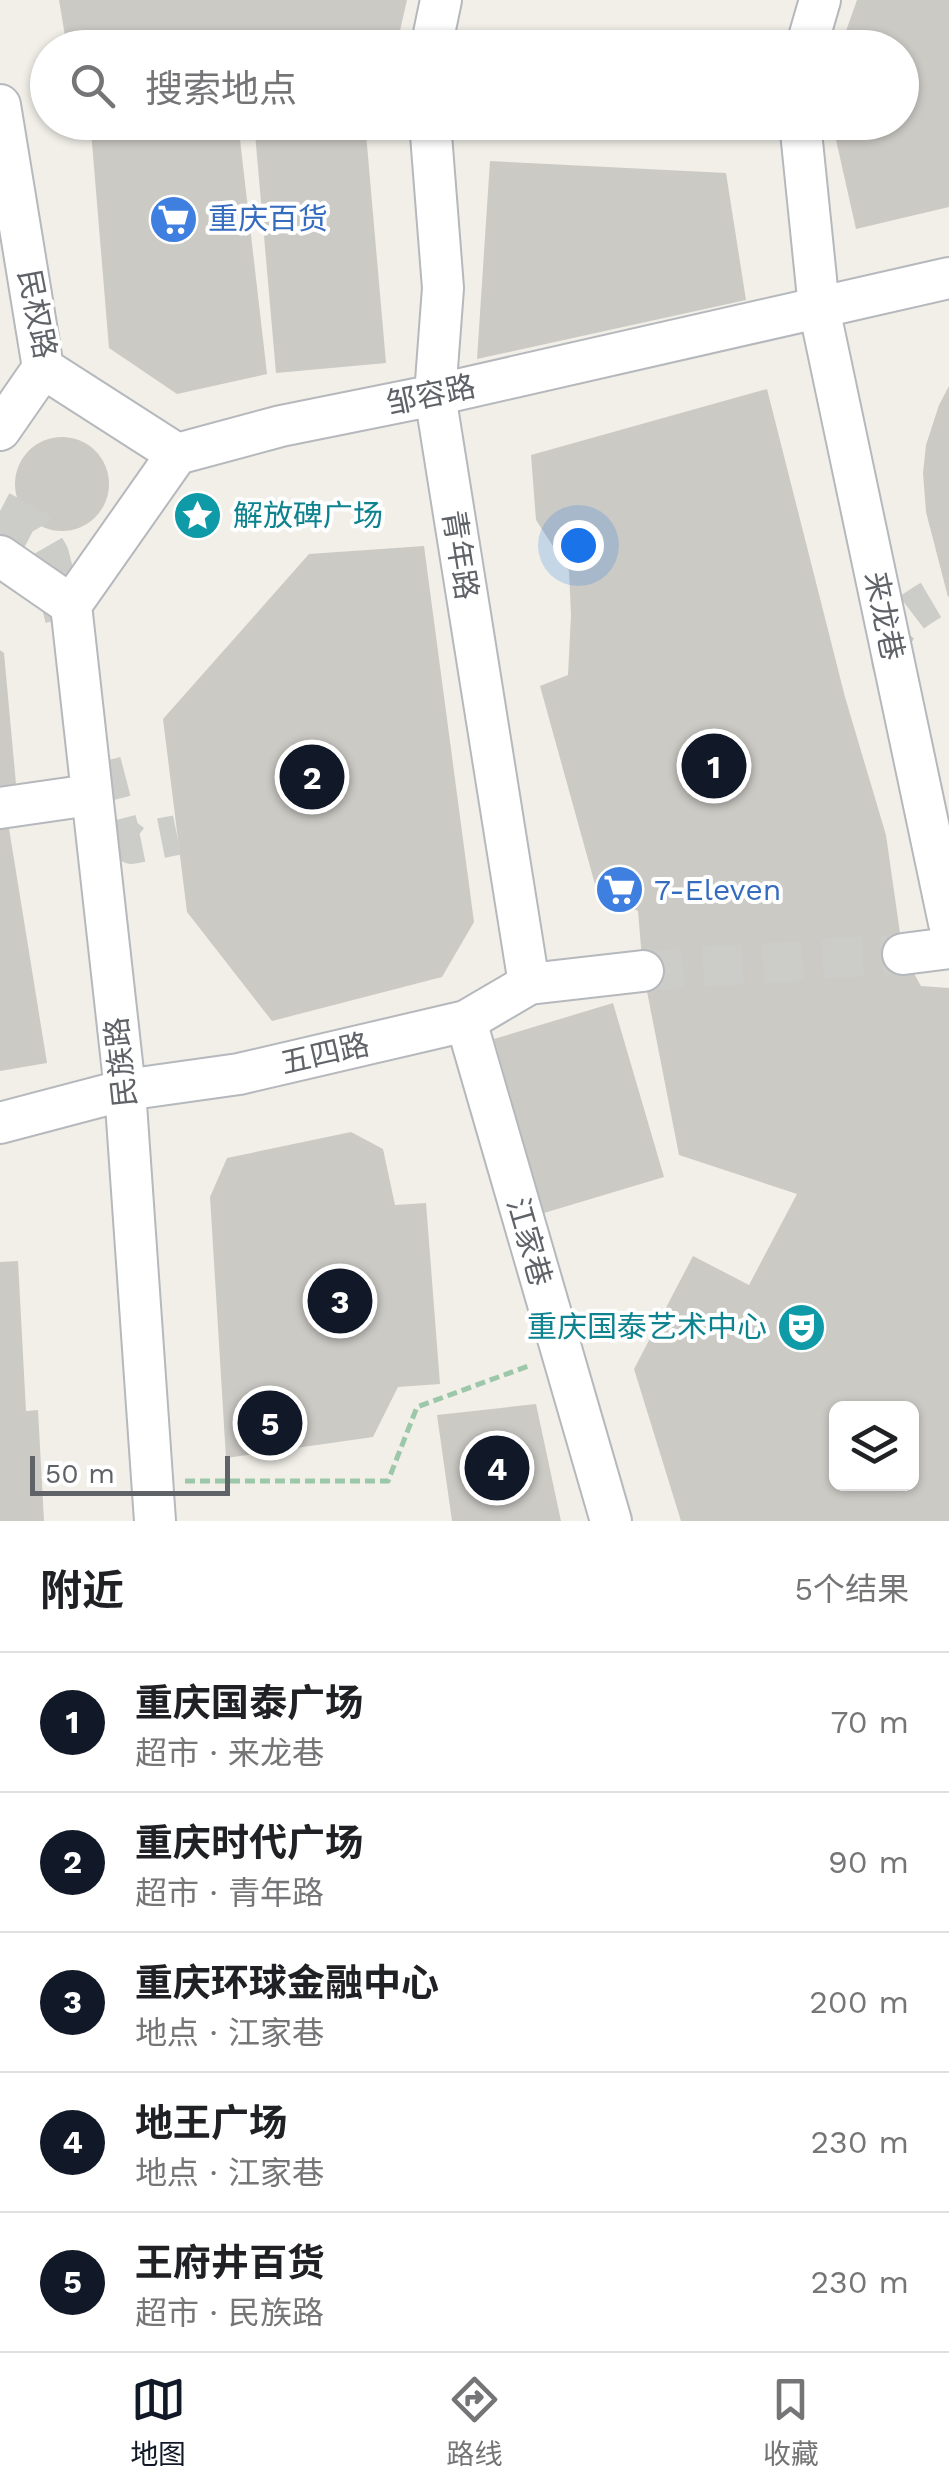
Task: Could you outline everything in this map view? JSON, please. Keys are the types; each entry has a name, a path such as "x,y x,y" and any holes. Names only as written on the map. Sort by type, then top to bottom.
{"street":[{"path":"434,30 441,0"},
{"path":"811,30 820,0"},
{"name":"民权路","path":"0,104 43,368 178,454"},
{"name":"青年路","path":"431,140 443,288 435,395 530,984"},
{"name":"来龙巷","path":"802,140 819,308 949,923"},
{"name":"邹容路","path":"178,454 281,426 435,395 949,278"},
{"path":"0,430 43,368"},
{"path":"0,556 71,605 178,454"},
{"name":"民族路","path":"71,605 125,1090 154,1501"},
{"path":"0,808 90,795"},
{"path":"903,954 949,948"},
{"name":"五四路","path":"0,1123 125,1090 239,1074 466,1021 530,984 643,971"},
{"name":"江家巷","path":"466,1021 611,1521"}],"path":[{"path":"154,1501 388,1481 417,1407 561,1354"}],"building":[{"path":"59,0 407,0 400,30 64,30"},
{"path":"857,0 949,0 949,207 856,229 836,140 919,140 919,30 846,30"},
{"name":"重庆百货","path":"92,140 240,140 267,374 177,394 109,348"},
{"path":"256,140 367,140 386,363 276,373"},
{"path":"490,161 726,173 746,300 477,359"},
{"path":"949,386 948,597 926,512 923,473 926,445"},
{"path":"767,389 845,697 886,835 903,954 921,986 949,988 949,1521 681,1521 634,1369 693,1256 749,1285 797,1194 679,1155 643,971 638,911 596,888 540,686 568,675 571,615 569,571 536,520 531,455"},
{"path":"62,437 80,441 95,451 105,466 109,484 105,502 95,517 80,527 62,531 44,527 29,517 19,502 15,484 19,466 29,451 44,441"},
{"path":"424,546 474,922 442,977 272,1021 187,912 163,719 309,554"},
{"path":"0,650 4,653 17,795 0,798"},
{"path":"7,816 47,1063 0,1071 0,817"},
{"path":"613,1003 664,1177 544,1213 494,1039"},
{"path":"351,1132 383,1149 395,1205 426,1203 440,1384 398,1387 373,1437 226,1458 210,1197 227,1158"},
{"path":"18,1261 26,1411 38,1410 44,1521 0,1521 0,1262"},
{"path":"536,1404 561,1521 452,1521 437,1415"}],"tunnel":[{"path":"0,511 34,529 49,555 65,618"},
{"path":"892,665 891,643 898,626 931,600"},
{"path":"101,762 120,835 132,844 177,835"},
{"path":"643,971 903,954"}],"place":[{"name":"重庆百货","path":"173,219"},
{"name":"解放碑广场","path":"198,516"},
{"name":"重庆国泰广场","path":"714,766"},
{"name":"重庆时代广场","path":"312,777"},
{"name":"7-Eleven","path":"619,890"},
{"name":"重庆环球金融中心","path":"340,1301"},
{"name":"重庆国泰艺术中心","path":"802,1327"},
{"name":"王府井百货","path":"270,1423"},
{"name":"地王广场","path":"497,1468"}]}
